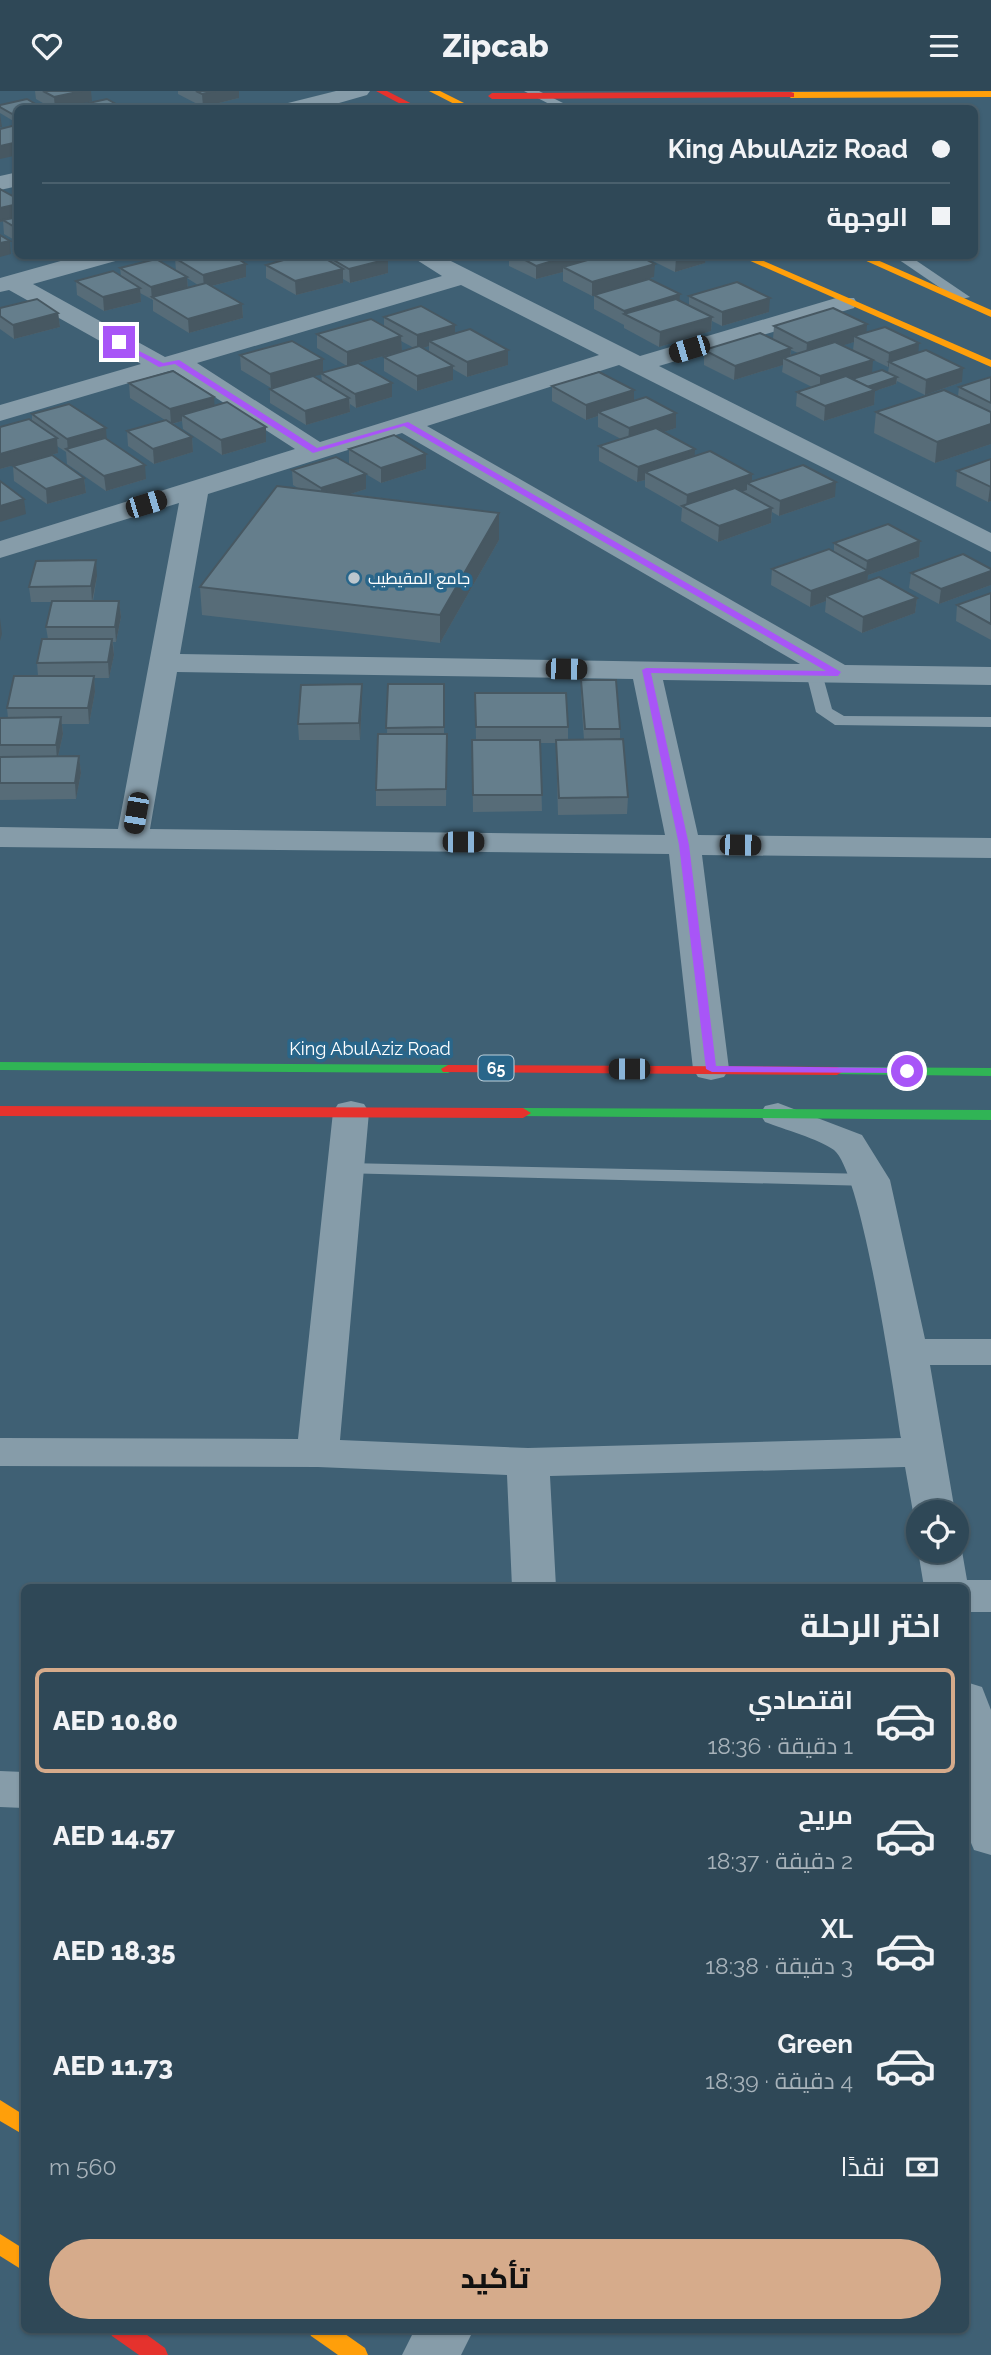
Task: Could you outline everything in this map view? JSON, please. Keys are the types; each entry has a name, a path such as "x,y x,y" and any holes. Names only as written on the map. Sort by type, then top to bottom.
{"main road":[{"path":"380,91 410,105"},
{"path":"433,91 463,105"},
{"path":"485,94 991,95"},
{"path":"485,94 511,105"},
{"path":"750,259 845,303 991,364"},
{"path":"866,259 990,314"},
{"name":"King AbulAziz Road","path":"0,1066 991,1072"},
{"path":"0,1111 991,1115"},
{"path":"0,2109 21,2124"},
{"path":"0,2243 21,2260"},
{"path":"126,2333 157,2355"},
{"path":"325,2333 357,2355"}],"street":[{"path":"307,105 360,91"},
{"path":"6,284 97,259"},
{"path":"427,259 991,544"},
{"path":"0,413 463,277"},
{"path":"6,284 169,363 316,451"},
{"path":"0,550 405,423 845,303"},
{"path":"405,423 826,673"},
{"path":"132,838 195,489"},
{"path":"164,663 991,676"},
{"path":"646,670 684,845 712,1069"},
{"path":"0,837 991,848"},
{"path":"318,1453 351,1112"},
{"path":"778,1114 849,1143 872,1180 908,1352 932,1500"},
{"path":"908,1352 991,1352"},
{"path":"0,1452 318,1453 528,1462 924,1452"},
{"path":"528,1462 534,1584"},
{"path":"942,1563 946,1584"},
{"path":"969,1596 991,1596"},
{"path":"969,1716 991,1837"},
{"path":"0,1789 21,1790"},
{"path":"430,2355 444,2333"}],"lane":[{"path":"534,93 561,105"},
{"path":"904,259 990,314"},
{"path":"826,673 824,712 841,721 991,722"},
{"path":"346,1169 872,1180"}],"building":[{"path":"43,91 82,91 54,97"},
{"path":"27,99 37,105 14,105 14,115 0,105"},
{"path":"107,99 118,105 80,105"},
{"path":"14,126 14,143 0,146 0,129"},
{"path":"0,189 14,197 14,205 0,208"},
{"path":"14,218 14,227 3,220"},
{"path":"0,235 10,241 0,243"},
{"path":"156,259 187,277 151,287 120,268"},
{"path":"177,259 238,259 246,264 203,275"},
{"path":"287,259 326,259 343,269 295,281 266,265"},
{"path":"332,259 388,259 349,269"},
{"path":"523,259 559,259 536,266"},
{"path":"591,259 646,259 655,264 592,282 563,267"},
{"path":"113,271 140,288 103,297 76,281"},
{"path":"649,279 680,294 624,311 594,295"},
{"path":"737,282 770,298 722,312 689,296"},
{"path":"206,283 242,304 188,319 152,297"},
{"path":"37,299 58,313 13,325 0,316 0,308"},
{"path":"676,299 712,317 660,332 624,314"},
{"path":"421,306 455,325 417,335 384,317"},
{"path":"833,308 867,324 807,343 774,326"},
{"path":"371,319 401,336 347,352 317,334"},
{"path":"885,327 919,343 889,353 854,336"},
{"path":"470,329 508,350 467,362 429,341"},
{"path":"760,333 791,348 735,366 704,350"},
{"path":"292,341 323,359 270,374 240,355"},
{"path":"835,342 873,360 820,376 783,358"},
{"path":"419,346 453,366 417,376 384,357"},
{"path":"926,350 963,368 926,380 889,362"},
{"path":"358,363 392,383 355,394 321,373"},
{"path":"882,370 897,377 867,387 852,379"},
{"path":"173,371 214,397 170,409 129,383"},
{"path":"599,372 634,390 586,405 552,386"},
{"path":"313,376 349,398 305,411 270,389"},
{"path":"846,376 875,390 825,406 797,392"},
{"path":"991,377 991,403 959,387"},
{"path":"944,390 991,412 991,424 937,442 876,412"},
{"path":"646,397 676,413 629,428 598,412"},
{"path":"227,402 266,427 221,440 182,415"},
{"path":"69,404 106,428 67,439 32,414"},
{"path":"29,419 57,438 0,454 0,427"},
{"path":"166,420 192,437 153,449 127,431"},
{"path":"656,428 695,449 638,467 599,446"},
{"path":"394,435 426,454 381,468 349,449"},
{"path":"105,438 145,465 104,476 66,449"},
{"path":"710,451 752,474 687,495 645,472"},
{"path":"52,455 84,478 46,489 13,466"},
{"path":"336,457 366,474 321,488 292,470"},
{"path":"991,459 991,487 957,471"},
{"path":"803,465 836,482 780,501 747,483"},
{"path":"0,481 24,499 0,506"},
{"name":"جامع المقيطيب","path":"277,486 499,513 440,615 200,587"},
{"path":"735,488 772,508 719,526 682,506"},
{"path":"888,524 920,541 867,561 834,543"},
{"path":"829,549 868,571 811,591 772,569"},
{"path":"963,554 991,571 941,589 911,573"},
{"path":"96,560 91,586 29,587 36,561"},
{"path":"879,577 917,598 863,617 826,596"},
{"path":"991,593 991,624 957,605"},
{"path":"52,601 119,601 115,627 46,627"},
{"path":"42,639 112,639 108,662 37,663"},
{"path":"14,676 94,676 88,708 7,708"},
{"path":"581,680 616,680 620,729 585,729"},
{"path":"362,684 359,723 298,724 301,685"},
{"path":"388,684 444,684 444,727 386,728"},
{"path":"475,693 566,693 568,727 476,727"},
{"path":"61,717 56,745 0,745 0,718"},
{"path":"378,734 447,734 446,789 376,790"},
{"path":"623,739 628,797 559,798 556,740"},
{"path":"472,740 540,740 542,795 473,795"},
{"path":"79,756 75,783 0,783 0,757"}],"traffic: fast":[{"path":"0,1066 448,1069"},
{"path":"837,1071 991,1072"},
{"path":"523,1113 991,1115"}],"traffic: slow":[{"path":"433,91 463,105"},
{"path":"791,95 991,94"},
{"path":"750,259 991,364"},
{"path":"866,259 991,314"},
{"path":"0,2109 21,2124"},
{"path":"0,2244 21,2259"},
{"path":"325,2333 357,2355"}],"traffic: jam":[{"path":"380,91 410,105"},
{"path":"492,96 791,95"},
{"path":"448,1069 837,1071"},
{"path":"0,1111 523,1113"},
{"path":"126,2333 157,2355"}],"place":[{"name":"جامع المقيطيب","path":"354,578"}],"route":[{"path":"119,342 162,365 176,361 316,451 405,423 838,673 646,670 684,845 712,1069 907,1071"}]}
